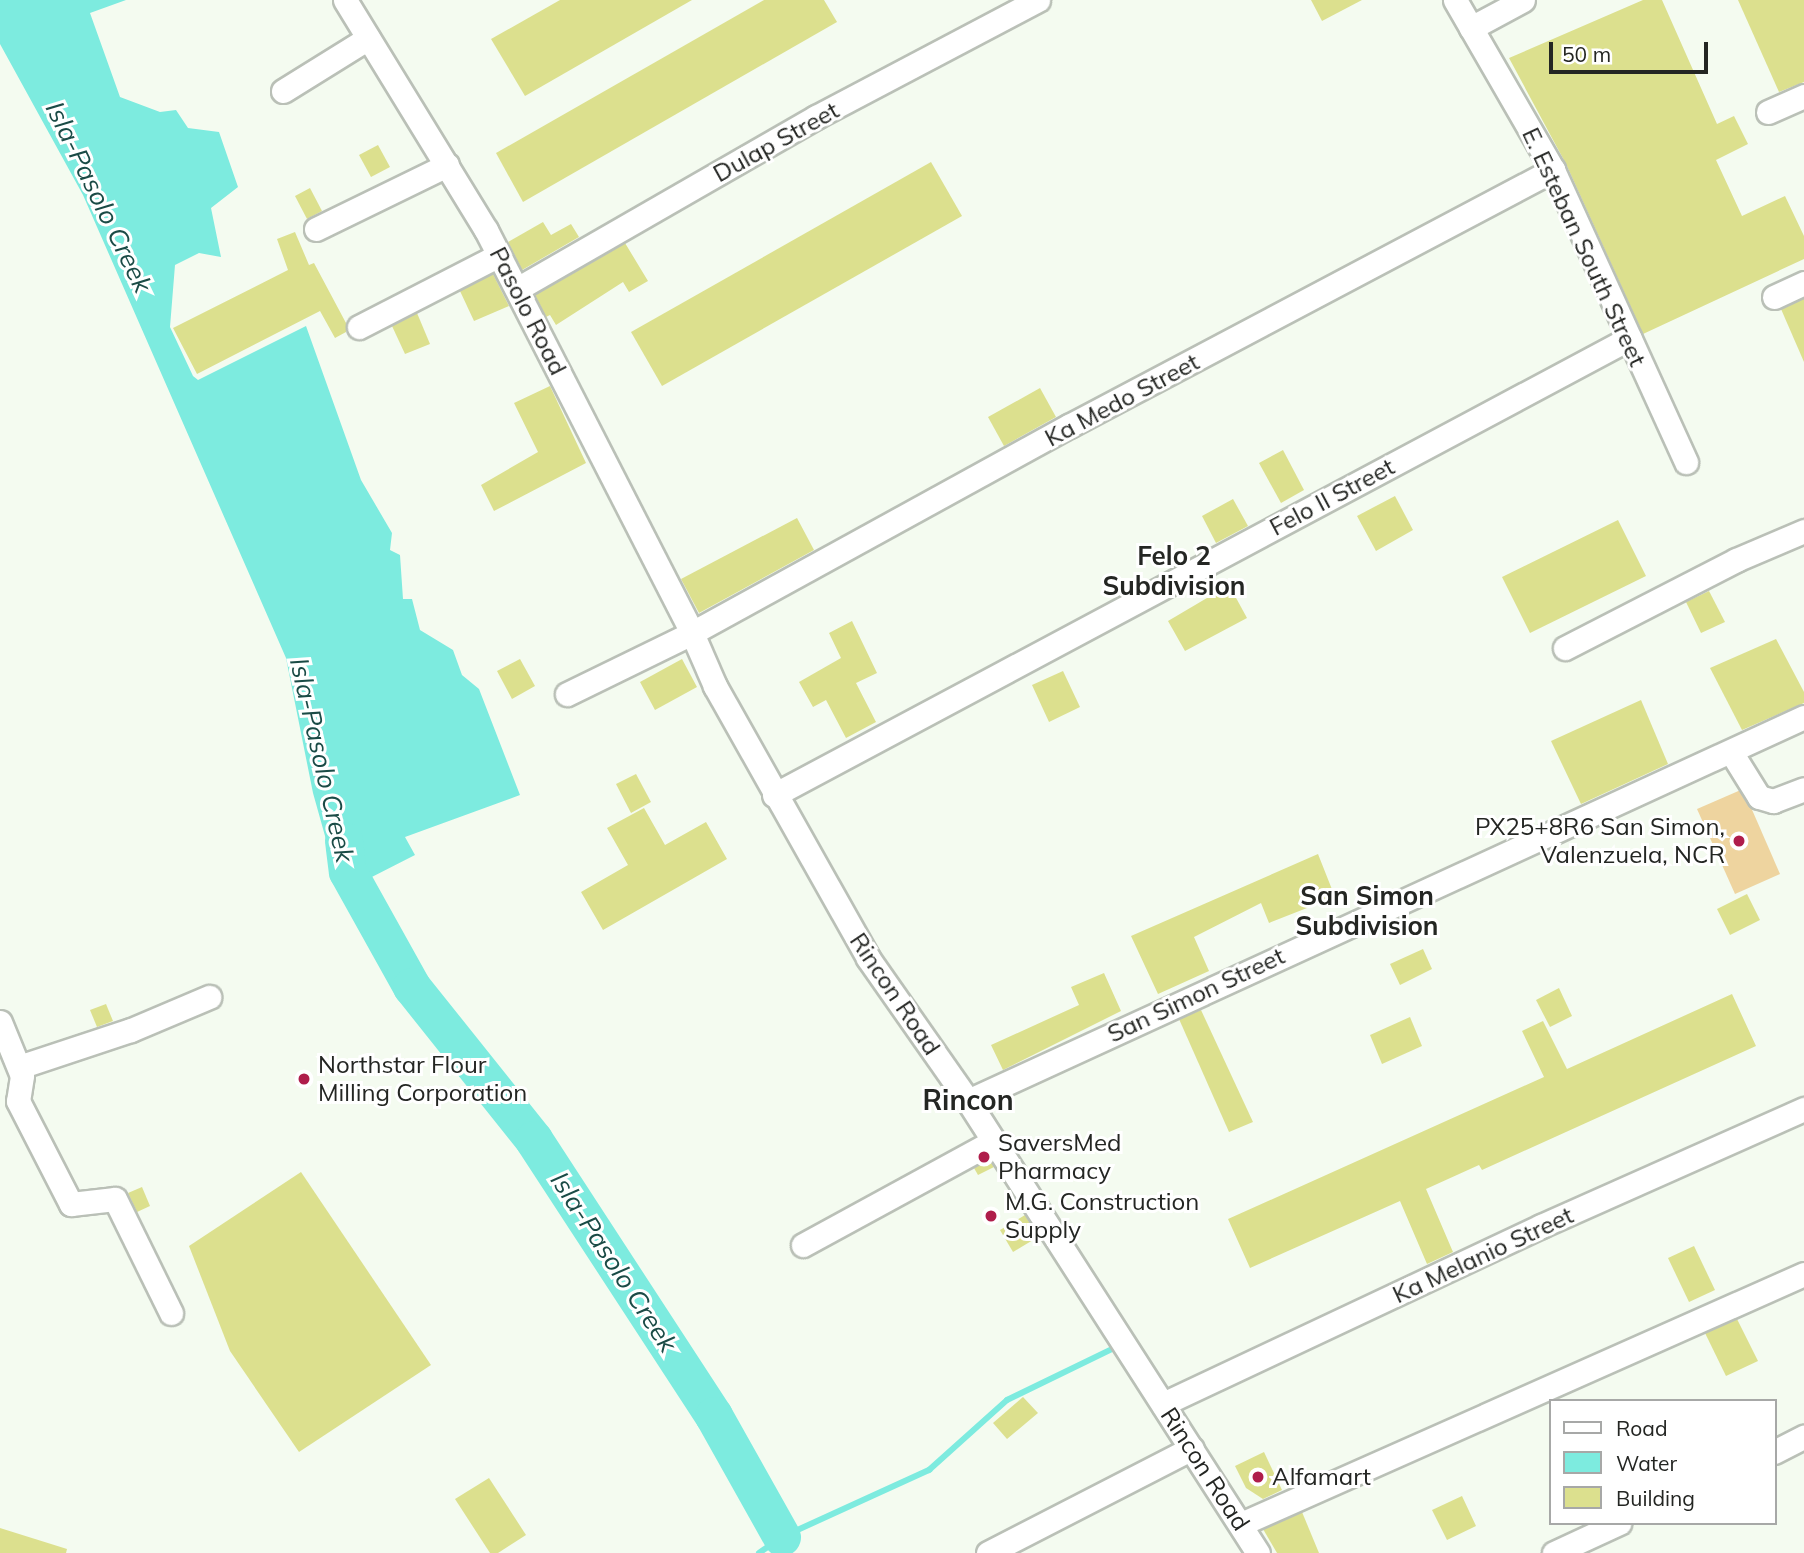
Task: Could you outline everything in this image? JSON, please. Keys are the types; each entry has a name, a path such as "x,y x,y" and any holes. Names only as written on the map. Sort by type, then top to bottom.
{"street":[{"name":"Pasolo Road","path":"345,0 447,165 499,256 692,633"},
{"name":"Dulap Street","path":"517,289 816,117 1038,0"},
{"name":"E. Esteban South Street","path":"1455,0 1553,170 1686,462"},
{"path":"1471,28 1523,0"},
{"path":"283,91 368,38"},
{"path":"1768,112 1804,96"},
{"path":"316,229 447,165"},
{"name":"Ka Medo Street","path":"567,694 692,633 1069,426 1392,260 1553,170"},
{"path":"359,327 499,256"},
{"path":"1774,296 1804,282"},
{"name":"Felo II Street","path":"774,795 1630,338"},
{"path":"1565,648 1804,531"},
{"name":"Rincon Road","path":"692,633 715,686 774,795 868,958 968,1101 1258,1553"},
{"name":"San Simon Street","path":"968,1101 1804,717"},
{"path":"1731,752 1759,797 1773,801 1804,789"},
{"path":"19,1067 131,1030 209,997"},
{"path":"0,1022 19,1067 18,1101 71,1204 115,1199 171,1313"},
{"name":"Ka Melanio Street","path":"1163,1404 1541,1226 1804,1109"},
{"path":"803,1245 994,1141"},
{"path":"1241,1524 1804,1274"},
{"path":"1776,1451 1804,1437"},
{"path":"988,1553 1192,1448"},
{"path":"1554,1553 1615,1525"}],"shaded area":[{"name":"PX25+8R6 San Simon, Valenzuela, NCR","path":"1743,789 1780,874 1735,894 1697,809"}],"water":[{"path":"0,0 126,0 90,13 120,97 160,112 176,110 188,128 219,132 238,187 211,208 221,257 199,253 175,265 170,327 193,376 198,380 306,326 361,480 392,533 390,550 400,555 403,599 412,599 420,630 453,650 462,675 479,689 520,795 405,837 415,855 362,882 359,889 347,891 332,861 313,793 286,658 83,195 0,44"}],"building":[{"path":"560,0 692,0 525,96 491,39"},
{"path":"764,0 824,0 837,22 523,202 496,153"},
{"path":"1311,0 1362,0 1322,21"},
{"path":"1643,0 1662,0 1717,124 1734,116 1748,144 1716,160 1742,216 1785,196 1804,236 1804,259 1643,334 1566,164 1509,58"},
{"path":"1738,0 1804,0 1804,82 1779,92"},
{"path":"378,145 390,167 371,177 359,155"},
{"path":"931,162 962,216 662,386 631,332"},
{"path":"310,188 322,211 307,219 295,196"},
{"path":"543,222 551,235 571,224 579,237 522,270 508,242"},
{"path":"295,232 309,265 314,263 346,323 346,332 335,338 320,311 197,374 173,328 288,270 277,239"},
{"path":"625,243 648,281 629,292 623,282 556,325 550,315 546,317 535,295"},
{"path":"493,274 509,306 474,321 460,291"},
{"path":"1804,298 1804,362 1781,309"},
{"path":"417,313 430,344 405,354 392,326"},
{"path":"550,386 586,463 494,511 481,485 538,452 514,403"},
{"path":"1040,388 1056,417 1004,446 988,417"},
{"path":"1283,450 1304,490 1281,503 1259,463"},
{"path":"1395,496 1413,530 1376,551 1357,516"},
{"path":"1233,499 1248,526 1216,543 1202,516"},
{"path":"797,518 814,550 699,613 681,579"},
{"path":"1618,520 1646,576 1530,633 1502,577"},
{"path":"1229,585 1247,618 1185,651 1168,621"},
{"path":"1709,591 1725,622 1701,633 1686,602"},
{"path":"852,621 877,673 856,683 876,722 846,738 826,700 813,707 799,682 841,658 829,633"},
{"path":"1776,639 1804,692 1804,703 1742,730 1710,668"},
{"path":"520,659 535,686 512,699 497,671"},
{"path":"682,659 697,687 655,710 640,682"},
{"path":"1063,671 1080,707 1049,722 1032,685"},
{"path":"1641,700 1668,764 1581,804 1551,741"},
{"path":"636,774 651,802 631,813 616,784"},
{"path":"644,808 665,845 706,822 727,859 603,930 581,892 628,865 607,828"},
{"path":"1318,854 1335,897 1269,923 1261,903 1194,937 1209,971 1158,994 1131,936"},
{"path":"1747,894 1760,920 1730,935 1717,909"},
{"path":"1423,949 1432,969 1400,985 1390,964"},
{"path":"1104,973 1121,1011 1003,1070 991,1045 1079,1005 1071,987"},
{"path":"1559,988 1572,1016 1550,1027 1536,1000"},
{"path":"1732,994 1756,1046 1482,1170 1479,1165 1426,1189 1453,1252 1427,1264 1400,1201 1250,1268 1228,1219 1544,1077 1522,1031 1543,1021 1567,1069"},
{"path":"106,1004 113,1021 97,1027 90,1010"},
{"path":"1201,1010 1253,1122 1229,1132 1179,1019"},
{"path":"1410,1017 1422,1046 1382,1064 1370,1035"},
{"path":"989,1160 994,1167 978,1175 974,1168"},
{"path":"301,1172 431,1365 299,1452 230,1351 189,1246"},
{"path":"142,1187 150,1206 137,1212 128,1193"},
{"path":"1025,1215 1038,1237 1013,1252 1000,1230"},
{"path":"1694,1246 1715,1290 1689,1302 1668,1258"},
{"path":"1737,1319 1758,1361 1726,1376 1705,1333"},
{"path":"1023,1397 1038,1413 1007,1439 993,1423"},
{"name":"Alfamart","path":"1264,1452 1282,1490 1263,1499 1246,1488 1235,1466"},
{"path":"489,1478 526,1535 498,1553 490,1553 455,1499"},
{"path":"1462,1496 1476,1526 1447,1540 1432,1510"},
{"path":"1302,1512 1319,1553 1277,1553 1263,1529"},
{"path":"0,1528 67,1549 66,1553 0,1553"}],"waterway":[{"name":"Isla-Pasolo Creek","path":"344,841 348,872 412,987 534,1140 714,1416 782,1537"},
{"path":"759,1553 782,1537 929,1470 1007,1400 1112,1349"}],"place":[{"name":"PX25+8R6 San Simon, Valenzuela, NCR","path":"1739,841"},
{"name":"Northstar Flour Milling Corporation","path":"304,1079"},
{"name":"SaversMed Pharmacy","path":"984,1157"},
{"name":"M.G. Construction Supply","path":"991,1216"},
{"name":"Alfamart","path":"1258,1477"}],"district":[{"name":"Felo 2 Subdivision","path":"1174,571"},
{"name":"San Simon Subdivision","path":"1367,911"},
{"name":"Rincon","path":"968,1100"}]}
